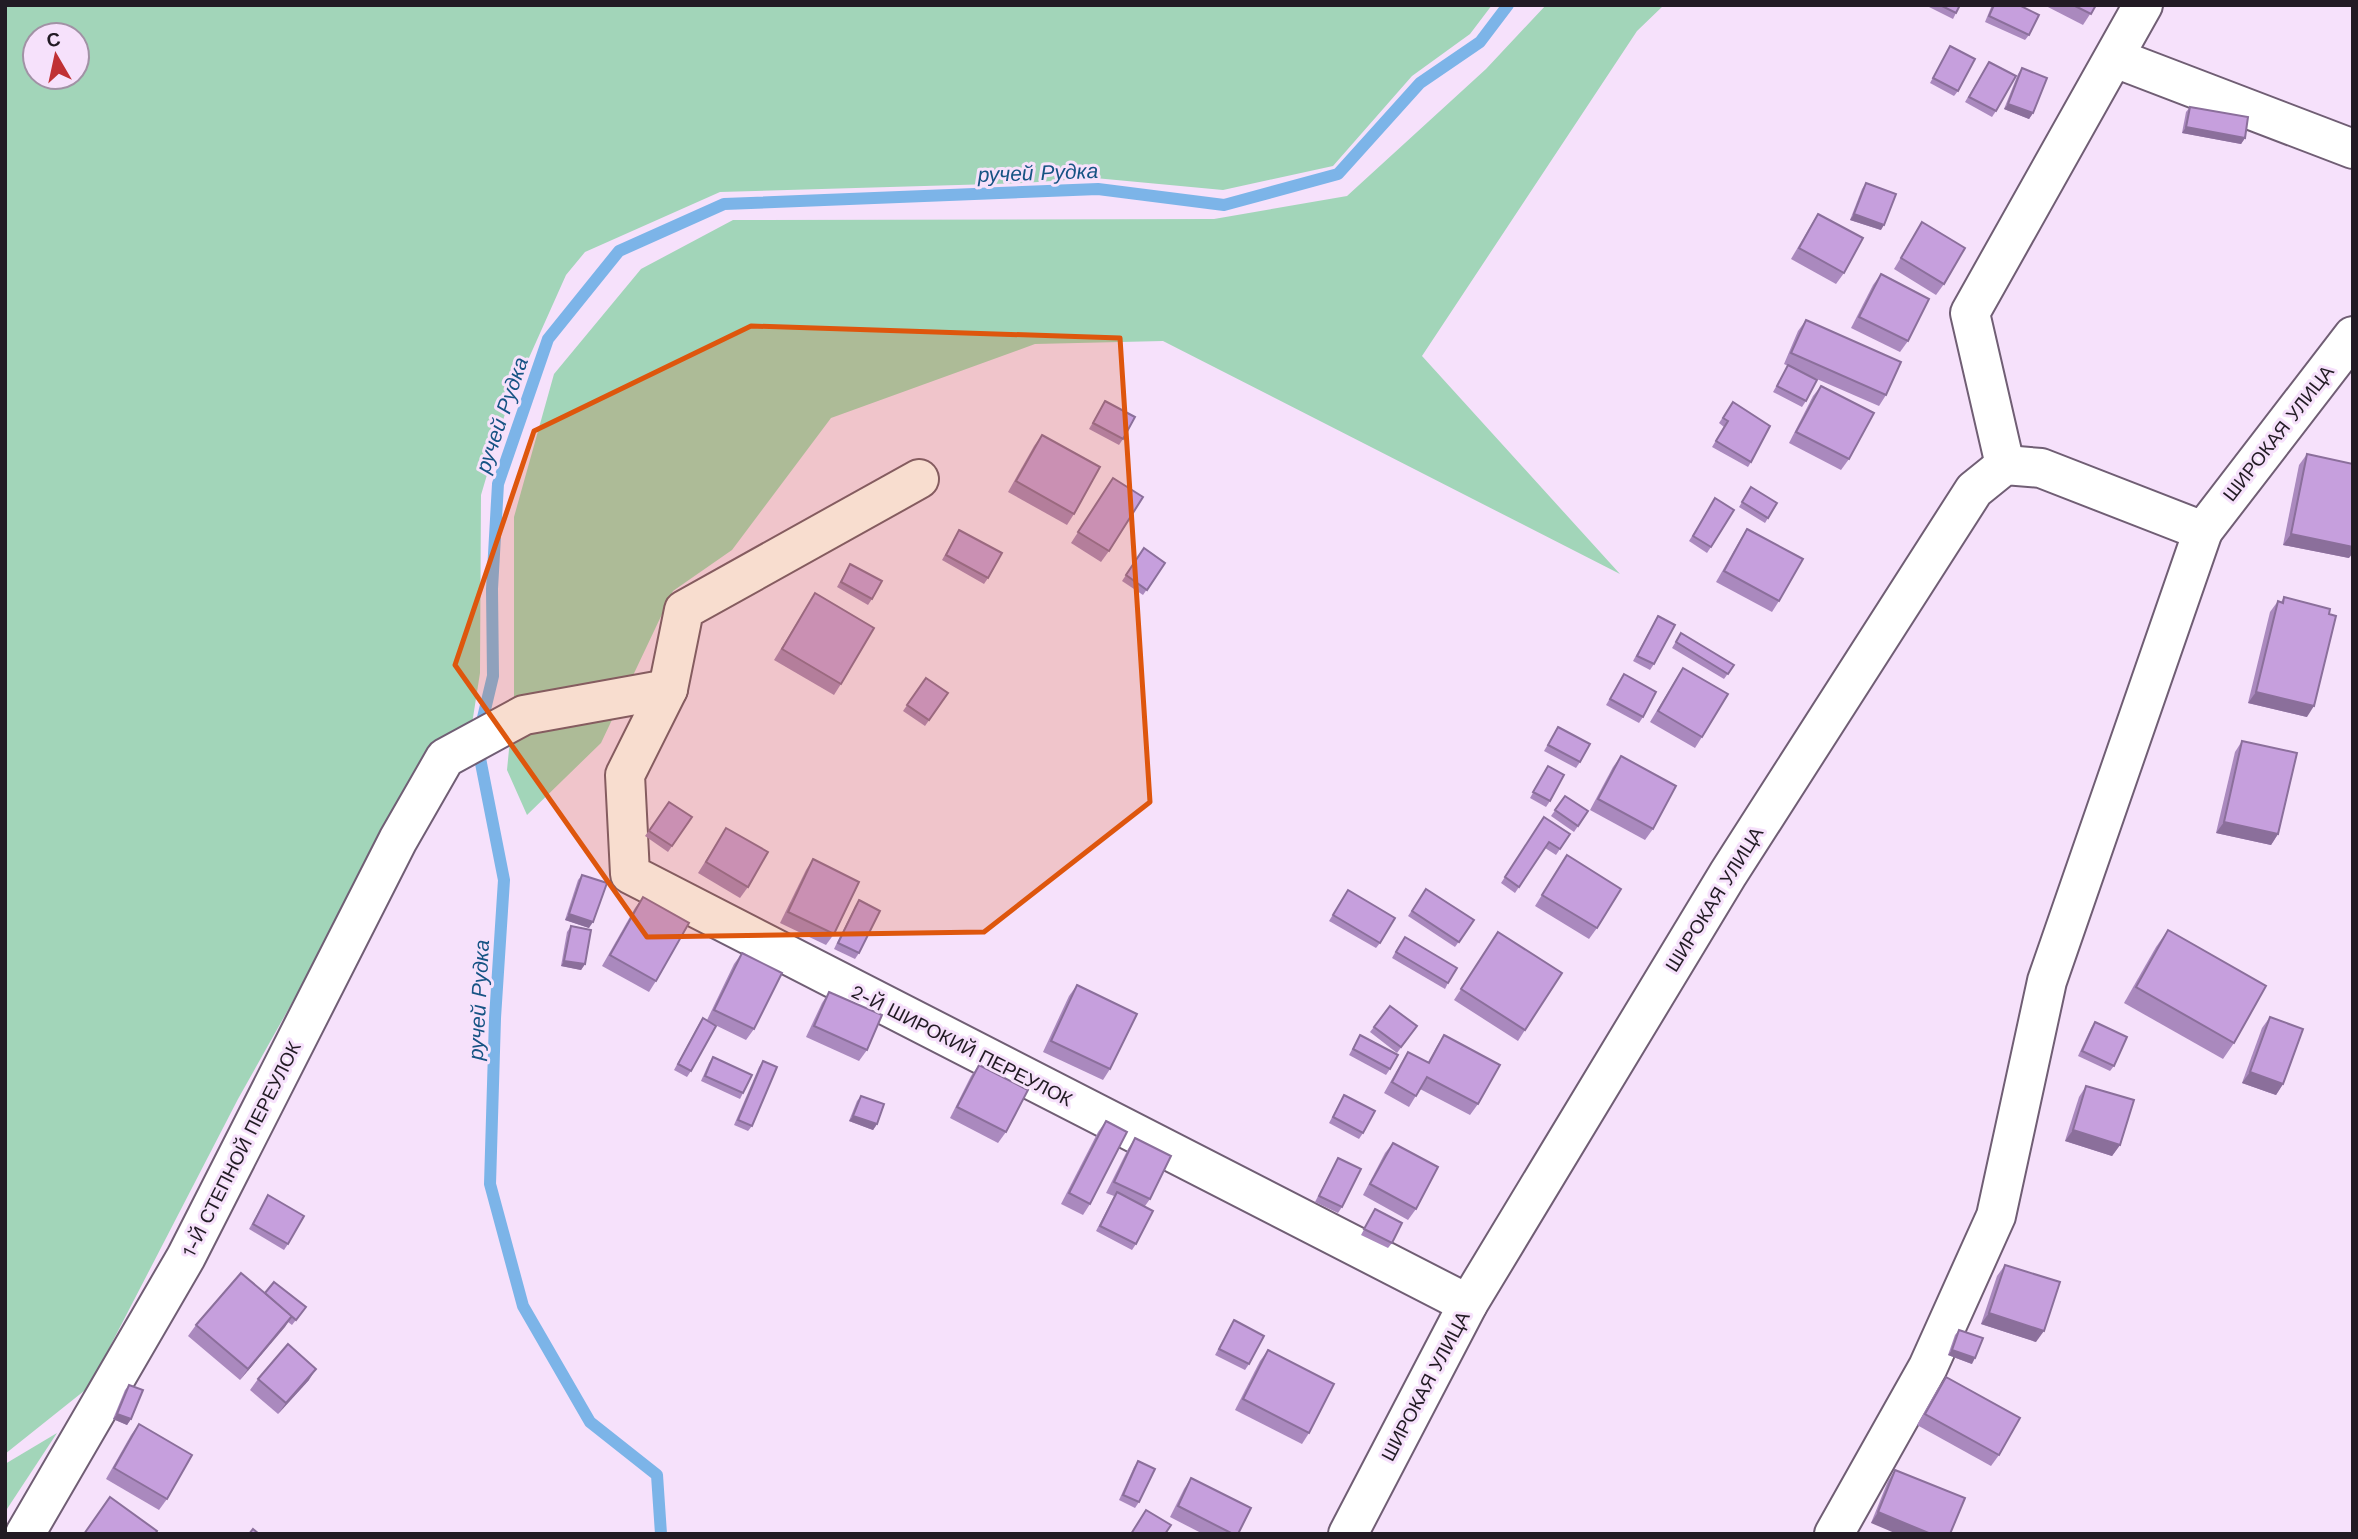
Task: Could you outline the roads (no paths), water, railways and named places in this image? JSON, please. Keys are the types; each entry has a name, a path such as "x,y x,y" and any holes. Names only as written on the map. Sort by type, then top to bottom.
{"street":[{"path":"2143,5 1970,313 2004,465 2041,468 2203,531"},
{"path":"2115,58 2353,149"},
{"name":"ШИРОКАЯ УЛИЦА","path":"1833,1534 1928,1367 1996,1216 2047,981 2203,531 2353,336"},
{"name":"ШИРОКАЯ УЛИЦА","path":"1348,1534 1468,1304 1721,886 1974,490 2004,465"},
{"path":"668,689 684,610 919,479"},
{"name":"2-Й ШИРОКИЙ ПЕРЕУЛОК","path":"668,689 625,775 630,874 1468,1304"},
{"name":"1-Й СТЕПНОЙ ПЕРЕУЛОК","path":"25,1534 186,1257 398,840 445,758 524,715 668,689"}],"waterway":[{"name":"ручей Рудка","path":"661,1534 657,1475 590,1422 523,1306 490,1184 495,1018 504,880 477,743 493,676 492,589 498,484 548,339 619,251 724,204 1098,189 1224,205 1338,174 1420,83 1480,42 1508,5"}]}
